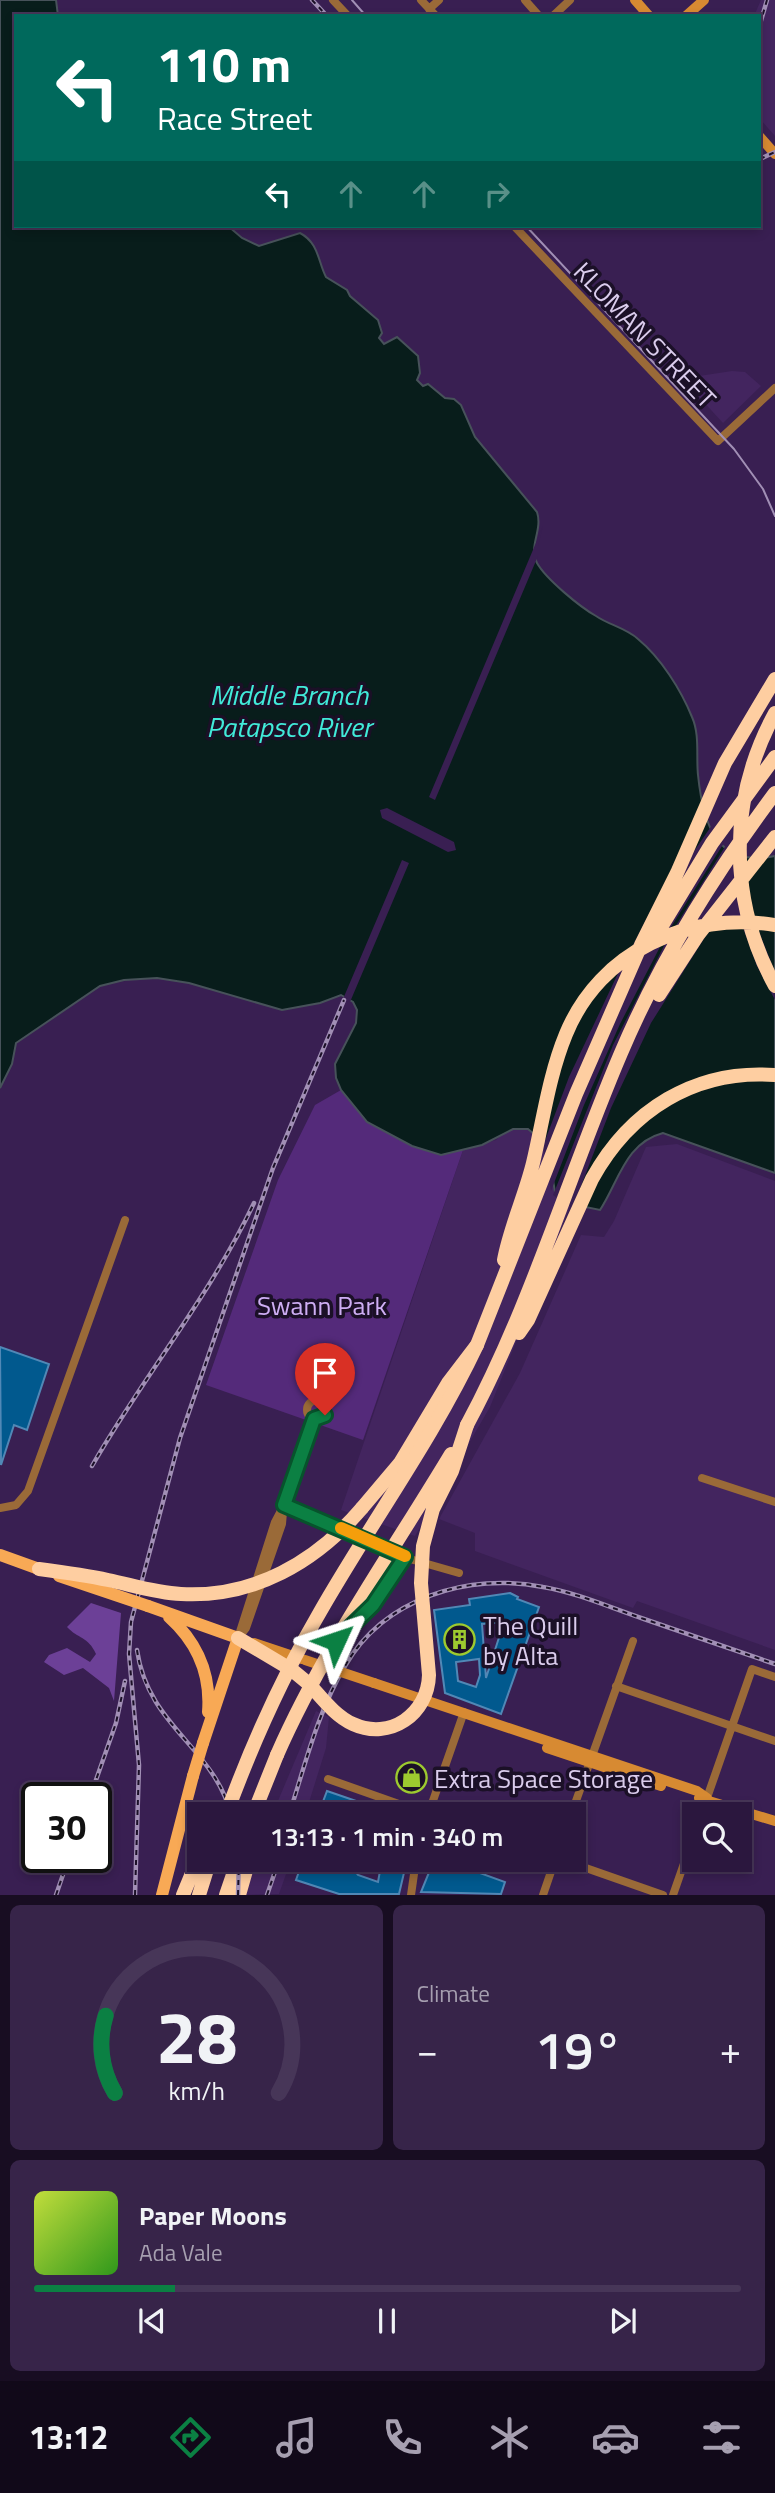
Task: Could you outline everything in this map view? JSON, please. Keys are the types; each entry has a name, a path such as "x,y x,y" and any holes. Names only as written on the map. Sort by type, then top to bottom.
{"highway":[{"path":"231,1802 274,1696 303,1642 431,1435 477,1345 572,1103 608,1021 725,763 775,679"},
{"path":"775,713 747,781 739,853 746,912 757,947 775,986"},
{"path":"608,1021 699,864 775,757"},
{"path":"259,1802 319,1666 428,1492 467,1425 498,1363 530,1288 621,1052 679,939 736,848 775,793"},
{"path":"594,1121 671,975 698,935 775,838"},
{"path":"497,1299 505,1252 529,1180 559,1054 583,1002 598,983 624,959 665,936 712,923 751,922 775,925"},
{"path":"498,1363 528,1320 597,1170 626,1130 655,1105 689,1087 732,1076 775,1075"},
{"path":"39,1569 180,1594 227,1592 280,1575 329,1543 378,1491 410,1449 448,1383 477,1345"},
{"path":"238,1638 292,1670 341,1716 367,1729 389,1728 400,1724 421,1705 428,1688 429,1675 421,1583 424,1546 433,1509 452,1471 467,1425"},
{"path":"267,1802 281,1749"},
{"path":"223,1802 243,1767"},
{"path":"183,1895 193,1872"},
{"path":"199,1895 206,1872"},
{"path":"226,1895 234,1872"},
{"path":"239,1895 246,1872"}],"main road":[{"path":"635,0 647,14"},
{"path":"688,14 704,0"},
{"path":"761,138 775,154"},
{"path":"0,1555 238,1638 464,1712 591,1759 697,1791 707,1798 775,1821"},
{"path":"164,1612 185,1632 203,1662 211,1670 225,1676"},
{"path":"163,1895 193,1776 238,1638"},
{"path":"203,1662 209,1690 203,1743"}],"street":[{"path":"333,0 346,14"},
{"path":"421,0 432,12 439,0"},
{"path":"525,0 537,14"},
{"path":"555,14 570,0"},
{"name":"KLOMAN STREET","path":"516,228 718,442 775,388"},
{"path":"3,1508 16,1505 28,1492 125,1220"},
{"path":"238,1638 275,1522 284,1505 314,1419"},
{"path":"702,1478 775,1502"},
{"path":"284,1505 405,1557 459,1573"},
{"path":"281,1749 325,1656 336,1641 373,1605 405,1557"},
{"path":"576,1802 633,1641"},
{"path":"706,1802 752,1669 775,1677"},
{"path":"616,1686 775,1741"},
{"path":"433,1802 464,1712"},
{"path":"328,1779 394,1802"},
{"path":"586,1868 663,1895"},
{"path":"673,1895 682,1869"},
{"path":"411,1895 414,1872"},
{"path":"543,1895 551,1872"}],"shaded area":[{"path":"761,0 775,0 775,136 761,120 761,14 755,14"},
{"path":"732,371 745,372 761,386 723,423 689,386 699,376"},
{"path":"528,1129 547,1145 571,1204 490,1407 415,1536 341,1510 463,1150 496,1140 505,1131"},
{"path":"677,1144 775,1181 775,1650 637,1601 633,1608 475,1551 475,1533 439,1519 520,1373 581,1235 604,1237 614,1221 646,1147"},
{"path":"91,1603 121,1613 114,1701 109,1688 83,1668 64,1675 44,1662 49,1655 67,1648 90,1662 96,1654 93,1648 67,1627"},
{"path":"316,1711 329,1717 326,1748 309,1802 278,1802"},
{"path":"247,1872 287,1872 279,1894 238,1895"}],"green space":[{"name":"Swann Park","path":"341,1090 367,1122 412,1145 441,1155 463,1150 363,1440 206,1385 278,1180 315,1105"}],"water":[{"name":"Middle Branch Patapsco River","path":"0,0 56,0 58,14 14,14 14,228 230,228 242,238 259,246 300,233 306,237 314,247 326,277 347,290 350,296 378,320 382,333 379,338 384,344 397,337 418,356 420,373 417,380 423,386 428,384 445,398 454,399 461,405 475,437 537,512 534,551 541,570 581,606 638,639 670,675 694,724 700,793 709,825 716,838 726,849 739,855 755,858 775,856 775,1173 663,1133 650,1138 631,1154 600,1210 571,1204 555,1192 547,1145 528,1129 513,1129 482,1145 441,1155 412,1146 367,1122 341,1090 336,1078 335,1064 356,1023 357,1010 353,1002 341,995 320,1003 282,1010 189,983 157,978 124,980 100,986 16,1043 12,1064 0,1088"}],"pier":[{"path":"543,526 538,556 435,800 429,797"},
{"path":"705,794 709,809 686,863 712,825 724,843 671,927 675,927 726,845 748,855 745,859 746,867 757,855 768,853 747,880 754,917 775,920 775,929 757,927 775,972 775,1000 757,966 742,925 712,926 651,1023 611,1108 573,1207 569,1206 553,1195 613,1045 668,938 660,947 620,1024 584,1105 551,1191 543,1146 569,1077 621,967 594,993 568,1037 541,1145 534,1139 555,1050 582,995 608,966 631,949 676,861"},
{"path":"387,808 454,842 456,850 448,852 382,818 380,810"},
{"path":"402,860 409,863 350,1002 343,999"}],"building":[{"path":"0,1347 49,1364 27,1430 14,1425 1,1465"},
{"name":"The Quill by Alta","path":"510,1593 518,1597 517,1599 539,1607 501,1714 445,1693 434,1610 470,1605 469,1599","holes":["504,1622 486,1678 482,1624","479,1659 480,1675 476,1687 458,1681 456,1662"]},
{"path":"327,1791 359,1802 323,1802"},
{"path":"299,1872 356,1872 378,1882 380,1872 404,1872 399,1894 339,1894 296,1880"},
{"path":"429,1872 477,1872 505,1882 501,1894 421,1892"}],"tram line":[{"path":"352,0 364,14"},
{"path":"528,228 734,449 763,489 775,516"}],"railway":[{"path":"312,0 325,14"},
{"path":"761,21 767,0"},
{"path":"761,159 775,152"},
{"path":"135,1895 139,1765 129,1654 131,1622 180,1438 273,1168 344,1000"},
{"path":"92,1466 197,1304 254,1203"},
{"path":"293,1802 327,1701 345,1666 362,1642 382,1623 405,1607 458,1587 515,1583 556,1590 775,1664"},
{"path":"137,1650 154,1699 211,1772 226,1802"},
{"path":"95,1782 116,1723 125,1681"},
{"path":"238,1895 239,1872"},
{"path":"267,1895 275,1872"},
{"path":"56,1895 64,1873"}],"slow traffic":[{"path":"341,1528 405,1556"}],"place":[{"name":"The Quill by Alta","path":"460,1640"},
{"name":"Extra Space Storage","path":"411,1778"}],"route":[{"path":"325,1415 314,1419 284,1505 405,1557 365,1615 336,1641"}]}
